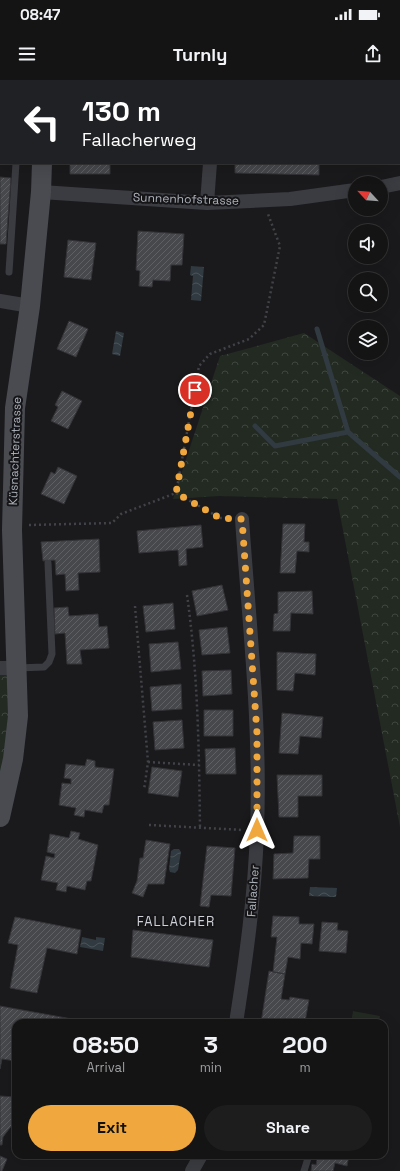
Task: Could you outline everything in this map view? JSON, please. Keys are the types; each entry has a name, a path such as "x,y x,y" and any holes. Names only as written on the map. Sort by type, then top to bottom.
{"main road":[{"name":"Küsnachterstrasse","path":"0,817 13,759 18,716 9,668 15,408 30,306 41,192 42,164"}],"street":[{"path":"207,203 210,164"},
{"path":"388,186 400,183"},
{"name":"Sunnenhofstrasse","path":"41,192 207,203 262,201 348,191"},
{"path":"0,301 30,306"},
{"name":"Fallacher","path":"237,1019 249,940 257,830 257,733 242,519"},
{"path":"192,1171 199,1159"}],"lane":[{"path":"9,272 16,164"},
{"path":"9,668 44,667 49,662 52,654 48,563"},
{"path":"304,1171 308,1159"}],"path":[{"path":"176,493 199,366 210,354 249,339 264,325 280,246 276,232 262,201"},
{"path":"176,493 220,518 242,519"},
{"path":"28,525 112,523 121,514 176,493"},
{"path":"187,595 193,636 198,709 200,828"},
{"path":"136,606 148,762 144,790"},
{"path":"148,762 199,765"},
{"path":"149,826 257,830"}],"green space":[{"path":"304,333 400,396 400,827 337,499 219,496 173,499 220,356"},
{"path":"0,668 17,668 0,786"},
{"path":"353,1011 380,1016 380,1019 352,1019"}],"water":[{"path":"191,266 204,267 201,301 191,300 193,276 190,275"},
{"path":"116,331 124,333 120,356 112,354"},
{"path":"174,849 179,849 181,852 178,870 175,873 170,872 169,869 171,851"},
{"path":"310,887 337,888 336,897 309,896"},
{"path":"82,937 96,940 96,937 105,938 103,951 80,947"}],"building":[{"path":"70,164 110,164 110,174 70,174"},
{"path":"235,164 319,164 319,175 235,173"},
{"path":"0,177 11,178 6,244 0,244"},
{"path":"138,231 184,234 182,265 171,265 170,281 153,280 152,287 139,286 140,271 136,270"},
{"path":"68,240 96,243 91,280 64,277"},
{"path":"69,321 88,329 76,357 57,349"},
{"path":"62,391 82,401 68,429 51,421 58,407 55,405"},
{"path":"58,467 77,476 64,504 41,494 51,472 55,474"},
{"path":"283,524 305,524 304,542 309,542 309,552 297,551 295,573 280,573"},
{"path":"201,525 203,547 186,549 187,565 179,566 178,550 139,553 137,531"},
{"path":"99,539 100,572 78,573 79,590 66,591 65,574 56,575 55,560 43,561 41,542"},
{"path":"222,585 228,610 197,616 192,591"},
{"path":"312,591 313,614 291,613 290,631 273,631 274,614 278,613 278,592"},
{"path":"173,603 175,629 146,632 143,606"},
{"path":"68,607 69,616 98,614 99,627 107,626 109,648 80,650 82,664 67,664 65,633 55,634 54,608"},
{"path":"227,627 230,653 202,655 199,630"},
{"path":"178,642 181,669 151,672 149,644"},
{"path":"277,652 316,654 315,675 295,673 293,691 277,690"},
{"path":"231,670 232,694 203,696 202,671"},
{"path":"181,684 182,709 152,711 150,687"},
{"path":"204,710 233,710 233,736 204,736"},
{"path":"282,713 323,717 321,738 300,736 298,754 279,753"},
{"path":"182,720 184,748 155,750 153,722"},
{"path":"235,748 236,774 206,774 205,749"},
{"path":"87,759 95,761 95,767 114,769 109,805 104,805 102,813 85,810 84,817 74,815 76,808 59,805 62,783 71,784 71,779 64,778 66,764 85,766"},
{"path":"152,767 182,771 178,797 148,793"},
{"path":"277,775 322,775 322,796 298,796 298,817 279,817"},
{"path":"71,831 80,833 78,839 98,845 91,881 87,881 85,890 67,886 66,892 56,890 58,883 41,880 46,856 54,858 55,854 47,852 50,834 69,838"},
{"path":"294,836 320,836 320,859 309,859 308,878 273,879 274,854 293,853"},
{"path":"146,840 170,844 164,884 148,884 143,897 132,893 137,881 140,858 143,858"},
{"path":"207,846 235,848 231,896 211,895 209,907 200,906"},
{"path":"273,916 299,917 299,924 314,924 312,944 301,943 300,959 288,957 285,974 273,972 277,937 271,937"},
{"path":"15,917 81,930 77,954 47,948 37,993 10,988 18,945 8,943"},
{"path":"322,922 338,923 337,930 348,931 346,953 319,951"},
{"path":"133,930 213,940 209,967 131,957"},
{"path":"269,971 285,974 281,999 289,1000 290,997 309,1000 306,1019 262,1019"},
{"path":"0,1006 72,1019 12,1019 12,1060 2,1059 0,1069"},
{"path":"0,1096 12,1097 12,1125 3,1137 2,1145 0,1145"},
{"path":"0,1156 7,1159 2,1171 0,1171"},
{"path":"317,1159 348,1159 347,1166 335,1163 333,1171 311,1171 312,1164 316,1165"}],"waterway":[{"path":"317,329 348,432 400,477"},
{"path":"255,426 275,446 348,432"}],"district":[{"name":"FALLACHER","path":"176,921"}],"route":[{"path":"195,390 176,493 220,518 242,519 257,733 257,830"}]}
